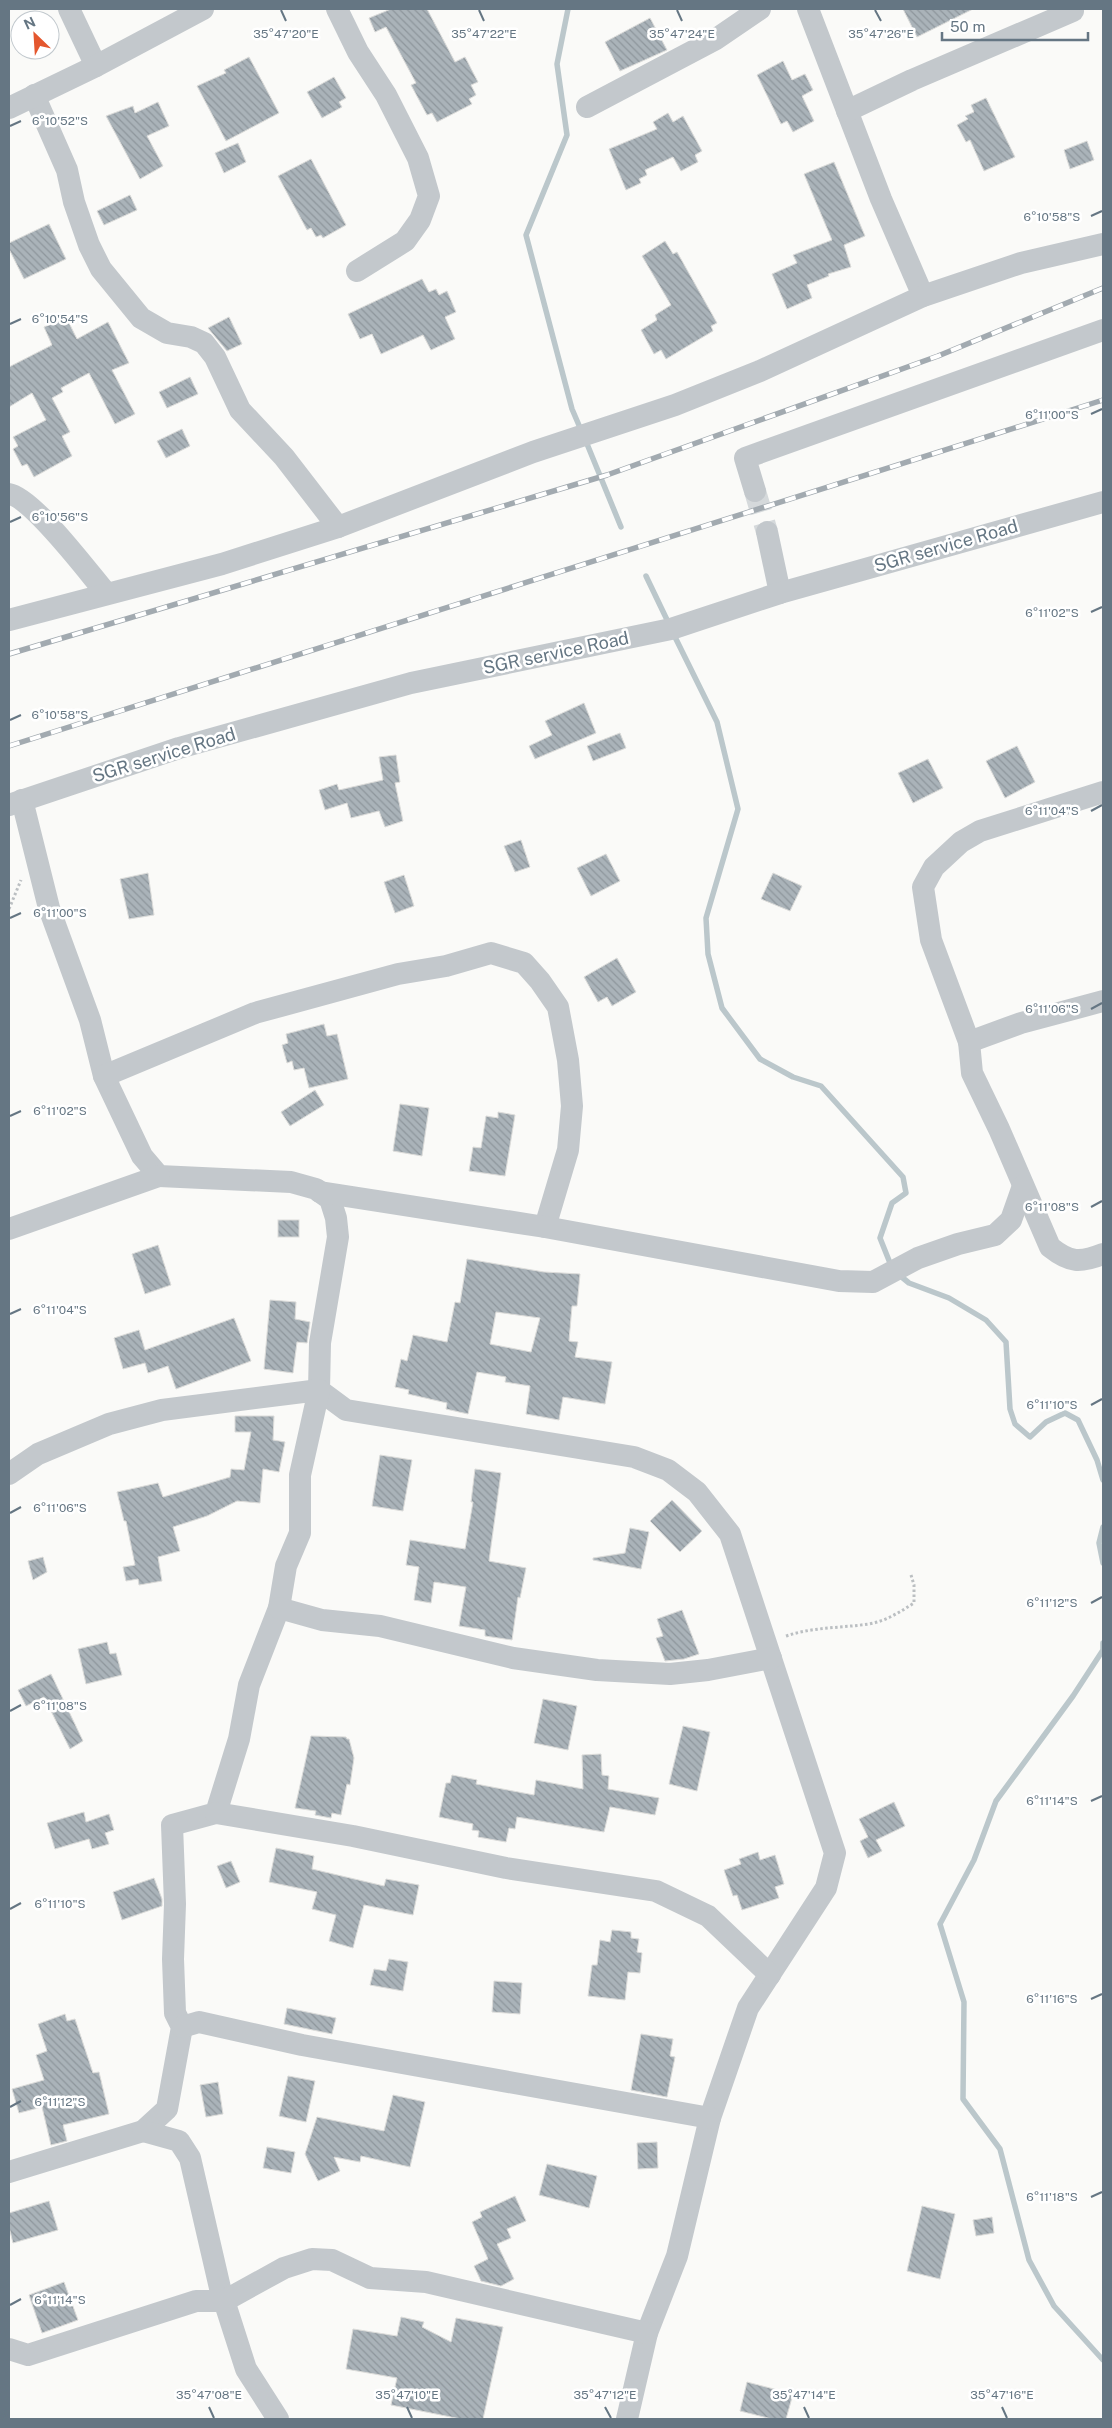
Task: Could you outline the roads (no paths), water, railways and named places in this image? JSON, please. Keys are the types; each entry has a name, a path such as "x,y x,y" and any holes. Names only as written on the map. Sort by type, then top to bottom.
{"street":[{"path":"69,9 96,66"},
{"path":"9,108 96,66 203,9"},
{"path":"337,9 358,52 386,94 418,158 429,196 420,220 405,241 356,271"},
{"path":"587,107 716,39 760,9"},
{"path":"808,9 880,198 922,296"},
{"path":"846,111 912,80 1073,11"},
{"path":"34,95 67,170 74,202 89,245 101,269 142,318 167,333 191,337 204,344 215,356 240,410 284,457 338,527"},
{"path":"9,620 222,564 338,527 533,452 683,402 760,371 922,296 1021,263 1103,244"},
{"path":"755,491 745,458 1103,330"},
{"path":"9,494 15,495 31,506 106,593"},
{"name":"SGR service Road","path":"15,803 180,748 402,686 671,629 780,593 1103,502"},
{"path":"767,532 780,593"},
{"path":"1103,792 980,831 961,842 934,867 923,887 931,940 969,1042 972,1073 1000,1129 1050,1247 1064,1258 1086,1260 1103,1254"},
{"path":"15,803 90,1020 104,1076 142,1156 159,1176"},
{"path":"104,1076 255,1013 398,974 446,966 491,953 524,963 558,1007 569,1069 572,1106 568,1150 545,1227"},
{"path":"969,1042 1021,1023 1103,1001"},
{"path":"9,1228 159,1176 291,1182 320,1192 545,1227 839,1281 873,1282 918,1258 958,1244 995,1235 1011,1220 1023,1186"},
{"path":"216,1813 239,1738 249,1685 279,1608 286,1566 300,1533 300,1475 319,1390 320,1343 338,1237 336,1218 330,1199 320,1192"},
{"path":"9,1474 38,1454 109,1424 127,1419 162,1410 319,1390 346,1410 634,1458 668,1470 697,1492 730,1534 835,1852 826,1888 748,2008 710,2118 676,2256 647,2333 627,2419"},
{"path":"279,1608 322,1620 380,1626 513,1658 597,1670 670,1674 708,1670 768,1650"},
{"path":"9,2172 143,2131 167,2109 182,2027 175,2013 175,1904 172,1825 216,1813 353,1836 506,1868 656,1891 708,1916 770,1974"},
{"path":"182,2027 199,2022 302,2045 710,2118"},
{"path":"143,2131 179,2142 190,2158 224,2301 246,2369 278,2419"},
{"path":"11,2350 28,2355 196,2301 224,2301 284,2268 312,2259 332,2260 370,2278 426,2282 647,2333"}],"waterway":[{"path":"568,9 557,64 567,135 526,235 572,409 581,430"},
{"path":"585,439 621,527"},
{"path":"646,576 669,624"},
{"path":"673,633 717,722 738,809 706,918 708,954 722,1008 760,1059 793,1077 821,1086 903,1177 906,1193 892,1203 880,1238 892,1268"},
{"path":"898,1274 909,1283 949,1298 986,1320 1006,1342 1010,1409 1015,1424 1030,1437 1046,1422 1065,1413 1078,1420 1097,1460 1103,1480"},
{"path":"1103,1527 1099,1543 1103,1563"},
{"path":"1103,1643 1103,1650 1073,1696 996,1801 974,1860 940,1924 964,2002 963,2099 1000,2149 1029,2260 1054,2306 1103,2360"}],"tunnel":[{"path":"755,491 767,532"}],"railway":[{"path":"9,654 607,475 938,356 1103,288"},
{"path":"9,746 1103,400"}]}
